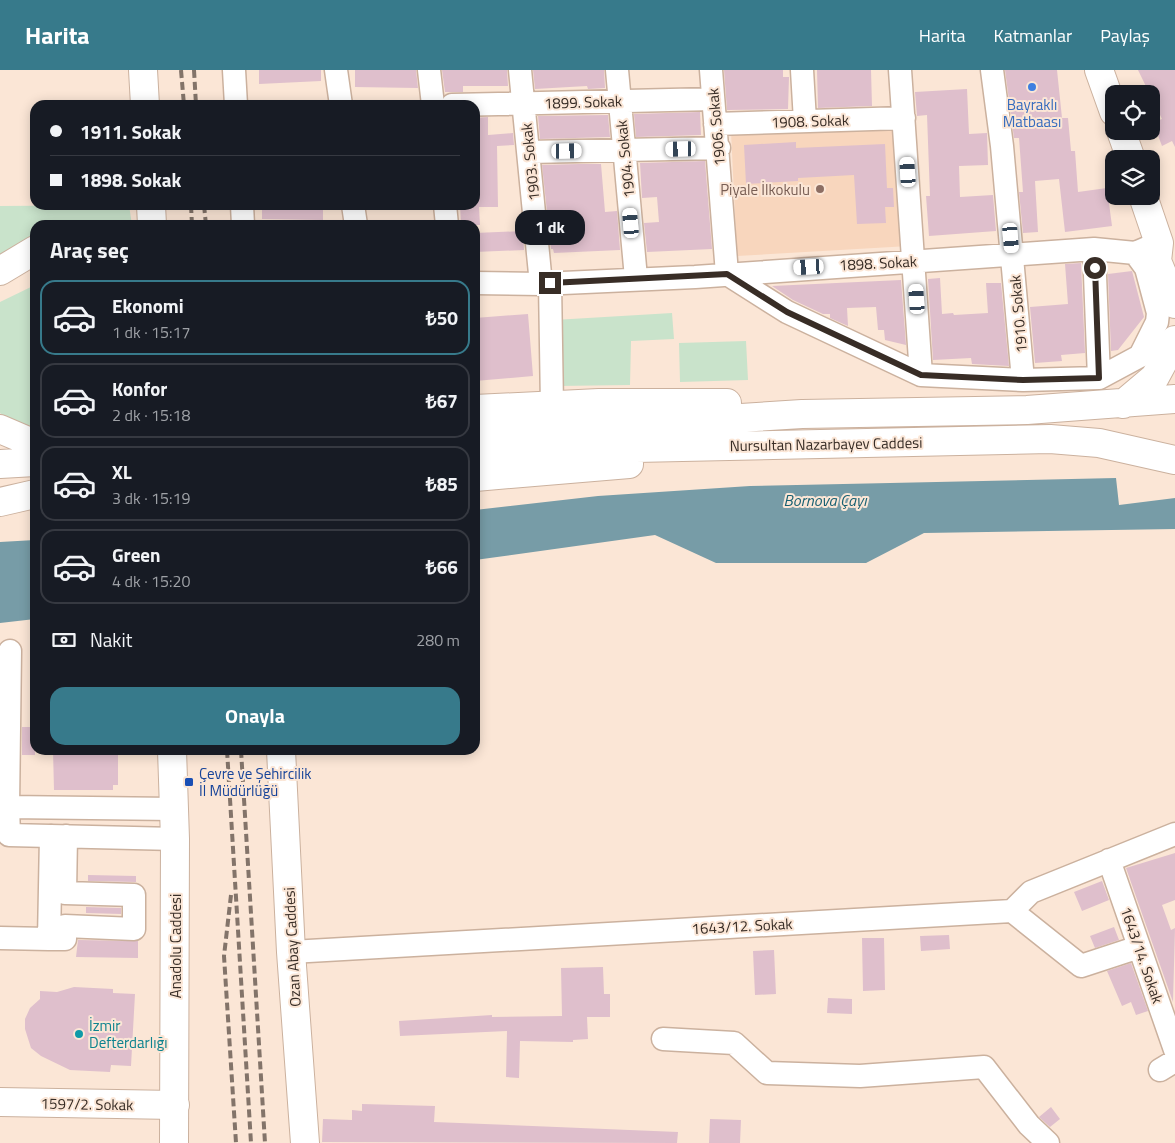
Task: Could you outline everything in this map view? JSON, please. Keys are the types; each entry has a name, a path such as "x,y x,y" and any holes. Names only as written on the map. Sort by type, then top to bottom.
{"main road":[{"path":"144,70 146,100"},
{"path":"1099,70 1105,87"},
{"path":"1145,205 1157,261 1175,304"},
{"path":"0,271 20,256 30,252"},
{"path":"0,276 30,265"},
{"path":"1123,404 1156,377 1175,340"},
{"name":"Nursultan Nazarbayev Caddesi","path":"480,435 802,414 1028,410 1123,404 1175,398"},
{"path":"480,409 679,402 755,403 802,414"},
{"path":"2,429 30,442"},
{"name":"Nursultan Nazarbayev Caddesi","path":"480,455 543,450 1069,439 1099,443 1175,460"},
{"path":"480,477 608,467 647,462 726,446"},
{"path":"0,464 30,462"},
{"path":"0,486 30,484"},
{"path":"0,502 30,495"},
{"name":"Anadolu Caddesi","path":"172,755 174,809 174,1143"},
{"name":"Ozan Abay Caddesi","path":"281,755 291,952 305,1143"},
{"name":"1597/2. Sokak","path":"0,1102 175,1105"}],"street":[{"path":"234,70 236,100"},
{"path":"336,70 340,100"},
{"path":"429,70 432,100"},
{"name":"1903. Sokak","path":"520,70 528,152 546,284 552,407"},
{"name":"1904. Sokak","path":"617,70 636,278"},
{"name":"1906. Sokak","path":"711,70 727,274"},
{"path":"802,70 805,121"},
{"path":"900,70 921,375"},
{"name":"1910. Sokak","path":"992,70 1002,146 1023,380"},
{"name":"1899. Sokak","path":"480,105 713,99"},
{"name":"1908. Sokak","path":"715,124 904,118"},
{"path":"528,152 718,148"},
{"path":"1094,249 1099,378"},
{"name":"1898. Sokak","path":"480,284 546,284 727,274 1094,249 1156,250"},
{"path":"727,274 787,312 921,375 1023,380 1099,378 1140,356 1157,322 1158,313 1146,268 1156,250"},
{"path":"10,650 9,835 174,839"},
{"path":"8,807 174,809"},
{"path":"1139,947 1081,966 1012,911 1031,892 1175,834"},
{"path":"57,932 65,893 58,836"},
{"path":"57,932 58,836"},
{"name":"1643/14. Sokak","path":"1109,860 1175,1050"},
{"path":"0,938 57,932 134,929 134,895 65,893"},
{"name":"1643/12. Sokak","path":"291,952 1012,911"},
{"path":"663,1039 734,1043 767,1072 860,1076 984,1067 1028,1125 1048,1143"}],"shaded area":[{"name":"Piyale İlkokulu","path":"902,130 909,246 737,256 731,132"}],"green space":[{"path":"0,206 30,206 30,210 130,210 131,220 30,220 30,241 0,255"},
{"path":"30,287 30,433 15,427 0,413 0,302"},
{"path":"672,313 674,339 631,341 630,385 557,386 554,320"},
{"path":"746,341 748,380 680,382 679,343"}],"water":[{"name":"Bornova Çayı","path":"1116,478 1119,505 1175,498 1175,529 924,533 866,563 716,563 655,535 480,559 480,509 598,496 750,486"},
{"path":"30,540 30,620 0,623 0,542"}],"building":[{"path":"259,70 321,70 321,81 259,84"},
{"path":"355,70 416,70 418,88 355,87"},
{"path":"442,70 507,70 508,86 463,86 463,92 445,92"},
{"path":"533,70 604,70 605,88 588,89 587,86 535,89"},
{"path":"724,70 783,70 783,77 789,77 788,109 727,110"},
{"path":"817,70 871,70 872,106 818,108"},
{"path":"1005,70 1057,70 1062,118 1068,118 1071,151 1075,151 1078,192 1105,188 1105,205 1109,205 1112,226 1065,232 1059,179 1035,181 1038,232 1023,233 1019,192 1023,192 1019,138 1014,138"},
{"path":"1138,70 1175,70 1175,147 1172,141 1162,146 1160,140 1160,120 1162,119 1160,115 1160,85 1145,85"},
{"path":"967,89 969,134 987,133 988,165 959,166 960,197 993,195 996,231 929,236 926,196 930,196 927,115 917,116 915,92"},
{"path":"700,112 701,135 636,137 634,114"},
{"path":"608,115 610,137 540,139 538,116"},
{"path":"488,117 488,135 513,133 514,145 497,146 498,207 480,207 480,118"},
{"path":"796,142 796,148 885,144 887,188 893,188 894,207 885,207 886,223 857,224 854,175 798,178 798,181 746,184 744,145"},
{"path":"705,161 712,249 647,252 644,223 659,222 657,197 642,198 640,163"},
{"path":"601,164 605,212 617,211 620,250 554,253 553,249 551,249 542,165"},
{"path":"262,210 323,210 323,220 262,219"},
{"path":"460,210 479,210 480,220 461,220"},
{"path":"523,231 524,250 480,252 480,233"},
{"path":"1081,263 1085,353 1061,355 1062,361 1035,363 1030,307 1068,304 1065,264"},
{"path":"1132,271 1144,317 1118,350 1111,351 1108,274"},
{"path":"940,278 942,314 953,313 954,315 988,313 986,283 1001,283 1009,366 972,364 971,358 933,360 928,279"},
{"path":"901,280 906,345 885,340 884,330 878,330 876,307 847,308 848,326 830,318 830,314 823,314 793,300 772,286"},
{"path":"528,314 533,376 480,381 480,318"},
{"path":"22,727 30,727 30,755 22,755"},
{"path":"53,755 118,755 118,785 113,785 113,790 54,790"},
{"path":"1175,853 1175,900 1162,905 1171,930 1175,928 1173,1002 1126,868"},
{"path":"88,875 136,876 136,882 88,881"},
{"path":"1102,881 1109,900 1082,911 1074,892"},
{"path":"86,907 121,908 121,914 86,913"},
{"path":"1114,927 1119,940 1095,948 1090,936"},
{"path":"949,935 950,949 921,951 920,936"},
{"path":"862,938 884,938 885,990 863,991"},
{"path":"78,940 138,941 138,958 76,957"},
{"path":"774,950 776,994 755,995 753,951"},
{"path":"1131,963 1148,1011 1136,1015 1131,1002 1122,1006 1107,971"},
{"path":"603,967 604,994 610,994 610,1017 587,1017 588,1039 573,1040 573,1042 520,1041 519,1078 506,1077 507,1031 400,1036 399,1021 492,1015 492,1017 562,1016 561,968"},
{"name":"İzmir Defterdarlığı","path":"74,987 113,989 113,993 135,994 131,1066 111,1065 110,1072 70,1070 41,1056 31,1048 25,1029 25,1019 30,1008 40,999 40,991 57,992"},
{"path":"828,998 852,999 852,1014 827,1013"},
{"path":"362,1104 435,1106 434,1122 678,1132 677,1143 322,1142 323,1119 352,1120 352,1110 362,1111"},
{"path":"1051,1107 1060,1119 1050,1127 1039,1117"},
{"path":"710,1119 741,1120 740,1143 709,1143"}],"railway":[{"path":"181,70 184,100"},
{"path":"194,70 196,100"},
{"path":"191,210 192,220"},
{"path":"204,210 206,220"},
{"path":"227,755 251,1143"},
{"path":"241,755 265,1143"},
{"path":"231,895 224,956 236,1143"}],"place":[{"name":"Bayraklı Matbaası","path":"1032,87"},
{"name":"Piyale İlkokulu","path":"820,189"},
{"name":"Çevre ve Şehircilik İl Müdürlüğü","path":"189,782"},
{"name":"İzmir Defterdarlığı","path":"79,1034"}],"route":[{"path":"550,283 727,274 787,312 921,375 1023,380 1099,378 1095,268"}]}
